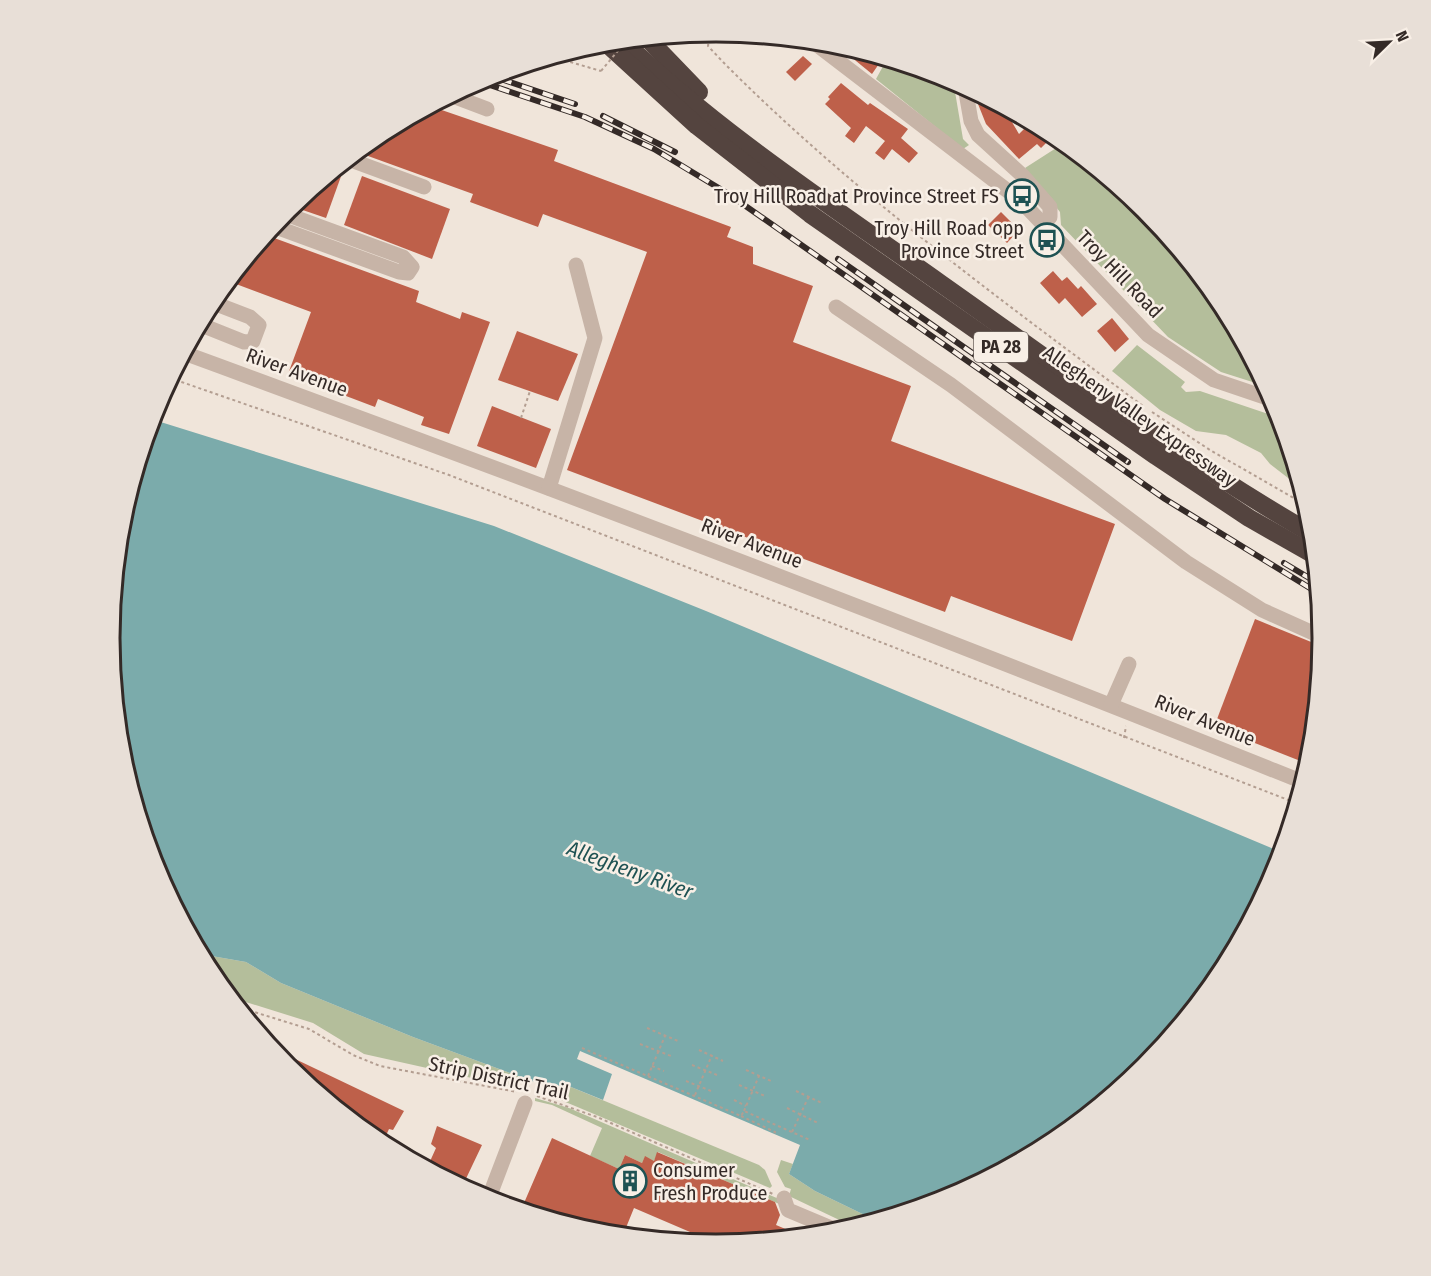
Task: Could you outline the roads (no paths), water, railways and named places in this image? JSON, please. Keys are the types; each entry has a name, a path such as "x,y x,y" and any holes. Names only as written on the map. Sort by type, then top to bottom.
{"highway":[{"path":"654,45 756,152"},
{"name":"Allegheny Valley Expressway","path":"631,48 756,152 1121,411 1254,501 1301,528"},
{"name":"Allegheny Valley Expressway","path":"614,51 697,126 810,214 1156,456 1249,518 1304,550"},
{"path":"607,52 644,79"}],"street":[{"name":"Troy Hill Road","path":"827,52 1021,201 1148,335 1214,380 1260,395"},
{"path":"967,97 971,121 978,135 1023,176 1050,207 1050,217 1043,225"},
{"path":"461,99 487,109"},
{"path":"357,162 424,187"},
{"path":"283,229 399,272 408,273 412,267 403,257 294,217"},
{"path":"549,488 595,338 576,265"},
{"path":"207,327 244,342 252,341 259,325 250,317 221,306"},
{"path":"836,307 951,385 1186,562 1262,610 1312,632"},
{"name":"River Avenue","path":"191,355 549,488 1111,705 1294,778"},
{"path":"1111,705 1130,664"},
{"path":"492,1191 525,1103"},
{"path":"784,1198 788,1210 821,1225"}],"water":[{"name":"Allegheny River","path":"160,422 494,526 706,611 1273,849 1250,902 1211,969 1164,1031 1108,1086 1047,1134 979,1173 944,1189 865,1215 815,1191 789,1174 800,1145 580,1051 577,1059 612,1074 603,1100 571,1087 540,1084 413,1037 281,983 246,962 212,956 199,936 181,902 151,830 131,754 121,677 119,638 121,599 131,522 151,446"}],"railway":[{"path":"505,81 575,104"},
{"path":"491,85 585,117 654,149 727,193 1165,499 1309,587"},
{"path":"603,116 675,152"},
{"path":"838,259 1128,462"},
{"path":"1284,563 1308,577"}],"place":[{"name":"Troy Hill Road at Province Street FS","path":"1022,196"},
{"name":"Troy Hill Road opp Province Street","path":"1047,240"},
{"name":"Consumer Fresh Produce","path":"630,1181"}]}
